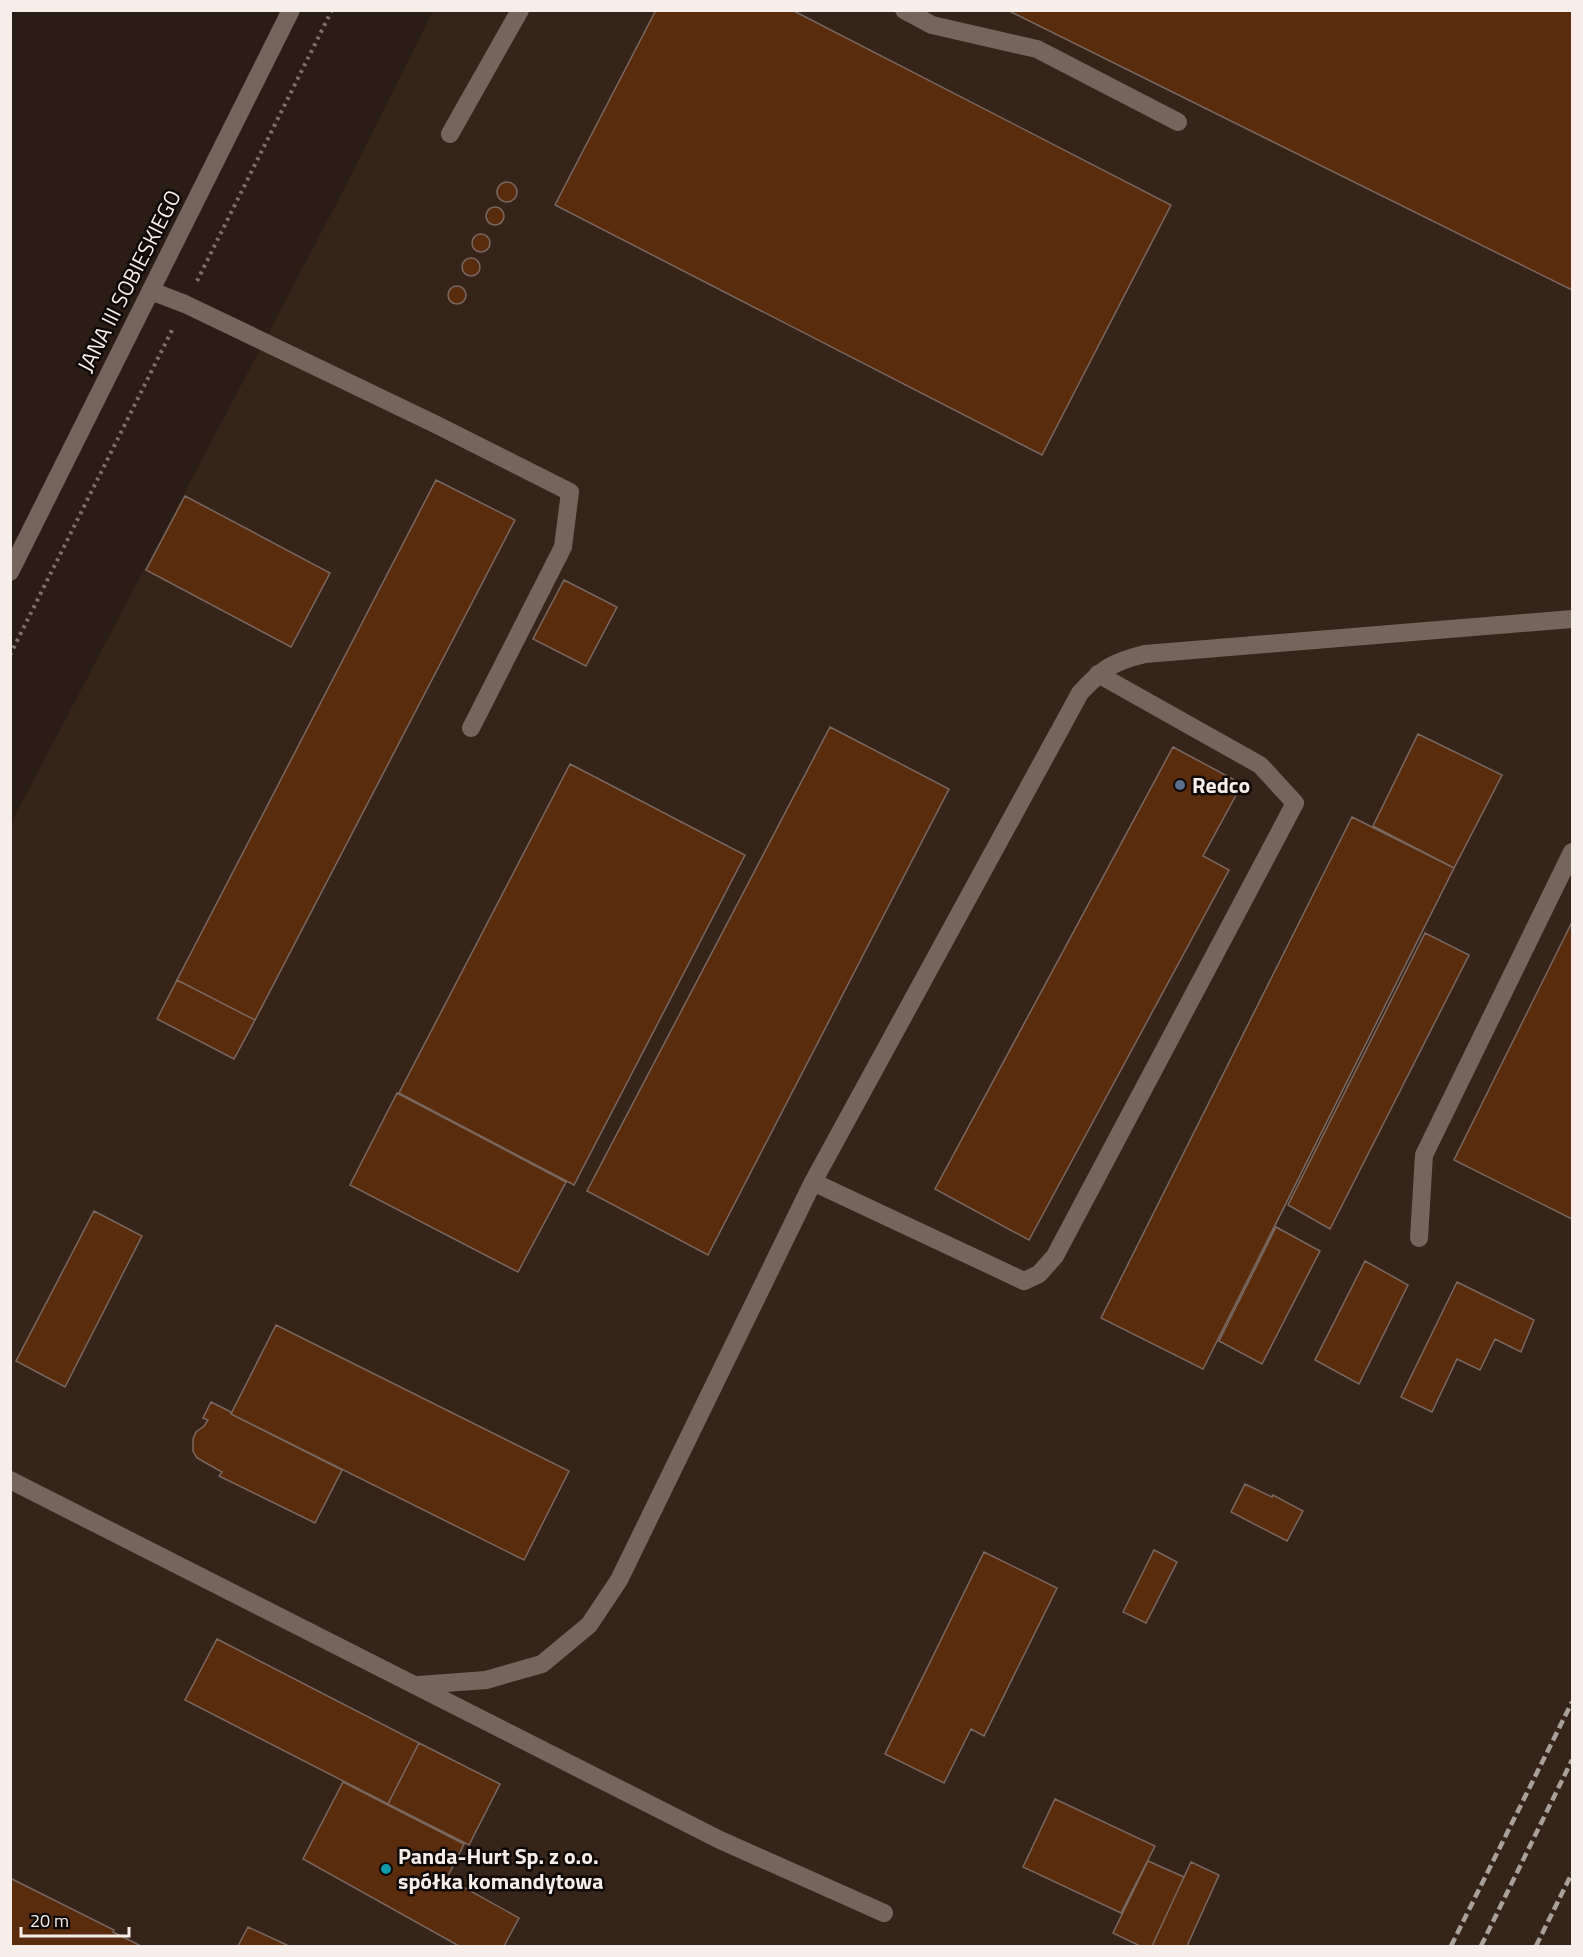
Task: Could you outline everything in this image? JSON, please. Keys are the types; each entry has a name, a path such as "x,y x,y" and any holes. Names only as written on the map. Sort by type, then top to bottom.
{"main road":[{"name":"JANA III SOBIESKIEGO","path":"10,572 291,10"},
{"path":"450,134 520,10"},
{"path":"904,10 932,25 1036,49 1178,122"},
{"path":"151,291 185,304 435,424 570,492 563,547 471,728"},
{"path":"418,1685 486,1680 542,1664 589,1625 619,1580 813,1182 1080,693 1098,674 1120,660 1145,654 1572,619"},
{"path":"813,1182 1024,1281 1039,1274 1055,1256 1295,803 1260,765 1098,674"},
{"path":"1419,1238 1424,1155 1572,852"},
{"path":"10,1480 720,1840 884,1913"}],"path":[{"path":"10,655 332,10"}],"shaded area":[{"path":"433,11 1572,11 1572,1946 11,1946 11,823 353,172"}],"building":[{"path":"656,10 792,10 1171,205 1042,455 555,205"},
{"path":"1007,10 1572,10 1572,290"},
{"path":"507,182 514,185 517,192 514,199 507,202 500,199 497,192 500,185"},
{"path":"491,207 499,207 504,212 502,223 491,225 486,220 486,212"},
{"path":"477,234 485,234 490,239 488,250 477,252 472,247 472,239"},
{"path":"467,258 475,258 480,263 478,274 467,276 462,271 462,263"},
{"path":"453,286 461,286 466,291 464,302 453,304 448,299 448,291"},
{"path":"436,480 515,520 255,1020 177,980"},
{"path":"185,496 330,573 291,647 146,570"},
{"path":"564,580 617,607 586,666 533,639"},
{"path":"830,727 949,789 708,1255 587,1191"},
{"path":"1418,734 1502,775 1454,868 1373,826"},
{"path":"1173,747 1242,784 1203,856 1229,870 1029,1240 935,1189"},
{"path":"570,764 745,855 574,1185 399,1093"},
{"path":"1352,817 1454,868 1203,1369 1101,1318"},
{"path":"1572,922 1572,1219 1454,1160"},
{"path":"1425,933 1469,955 1330,1229 1288,1205"},
{"path":"177,980 255,1020 234,1059 157,1019"},
{"path":"397,1093 566,1182 518,1272 350,1185"},
{"path":"94,1211 142,1236 65,1387 16,1361"},
{"path":"1276,1227 1320,1251 1262,1364 1219,1341"},
{"path":"1365,1261 1408,1285 1359,1384 1315,1360"},
{"path":"1457,1282 1534,1320 1521,1352 1495,1339 1480,1370 1457,1359 1432,1412 1401,1397"},
{"path":"276,1325 569,1471 524,1560 231,1414"},
{"path":"211,1402 342,1470 315,1523 219,1476 222,1472 197,1458 193,1451 193,1439 196,1432 208,1420 203,1418"},
{"path":"1245,1484 1272,1497 1273,1495 1303,1511 1287,1541 1231,1512"},
{"path":"1154,1550 1177,1562 1146,1623 1123,1612"},
{"path":"984,1552 1057,1588 984,1736 971,1729 944,1783 885,1754"},
{"path":"217,1639 419,1743 388,1804 185,1700"},
{"path":"419,1743 500,1784 469,1845 388,1804"},
{"name":"Panda-Hurt Sp. z o.o. spółka komandytowa","path":"343,1782 464,1844 447,1878 519,1918 504,1946 459,1946 303,1859"},
{"path":"1055,1799 1155,1846 1121,1913 1023,1867"},
{"path":"1148,1861 1184,1877 1152,1946 1140,1946 1113,1933"},
{"path":"1191,1862 1219,1875 1187,1946 1152,1946"},
{"path":"10,1878 114,1930 113,1932 141,1946 10,1946"},
{"path":"248,1927 289,1946 238,1946"}],"railway":[{"path":"1451,1946 1572,1702"},
{"path":"1481,1946 1572,1760"},
{"path":"1536,1946 1572,1873"}],"place":[{"name":"Redco","path":"1180,785"},
{"name":"Panda-Hurt Sp. z o.o. spółka komandytowa","path":"386,1869"}]}
